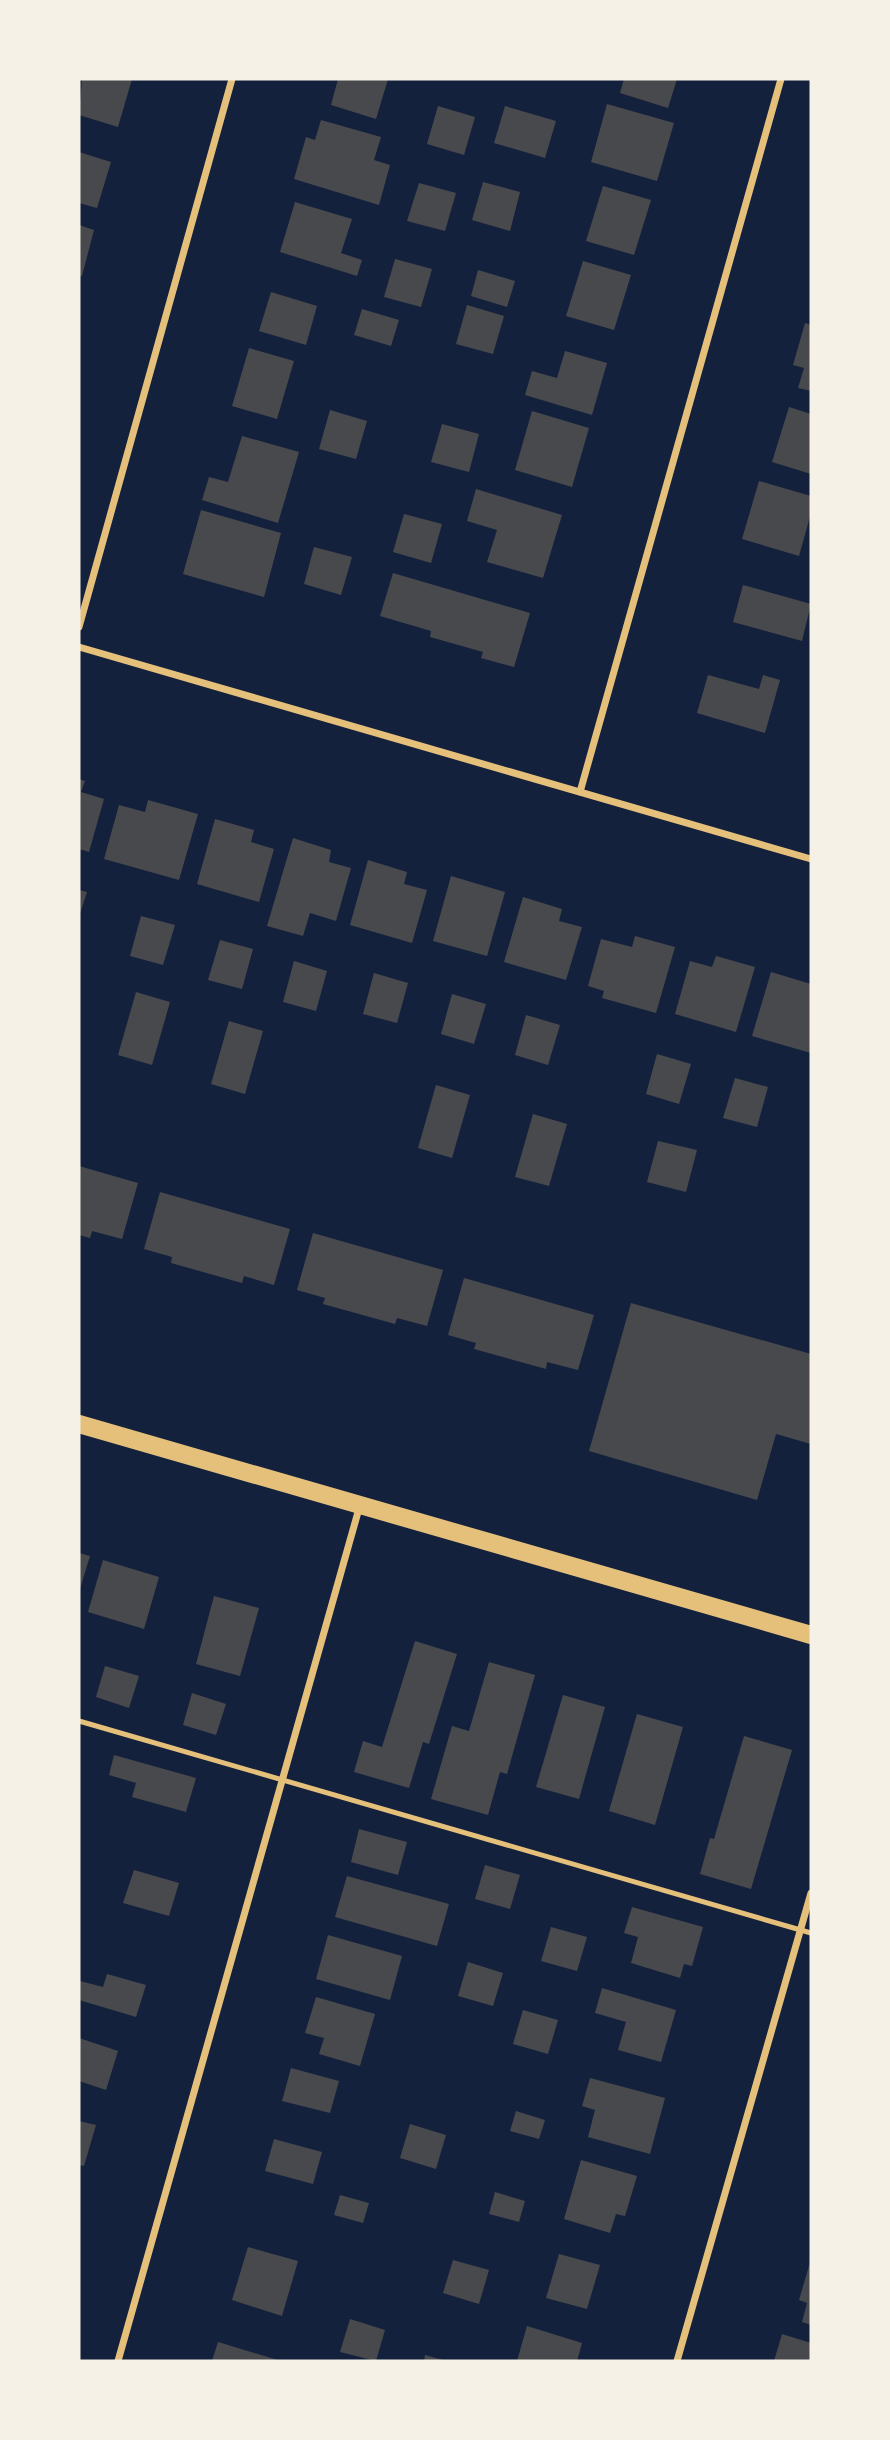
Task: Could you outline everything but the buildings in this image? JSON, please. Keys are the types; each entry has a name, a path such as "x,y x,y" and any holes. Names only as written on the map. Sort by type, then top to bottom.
{"main road":[{"path":"79,1424 811,1635"}],"street":[{"path":"79,626 232,79"},
{"path":"580,792 781,79"},
{"path":"79,647 811,859"},
{"path":"118,2361 360,1504"},
{"path":"677,2361 811,1893"}],"lane":[{"path":"79,1721 811,1933"}]}
